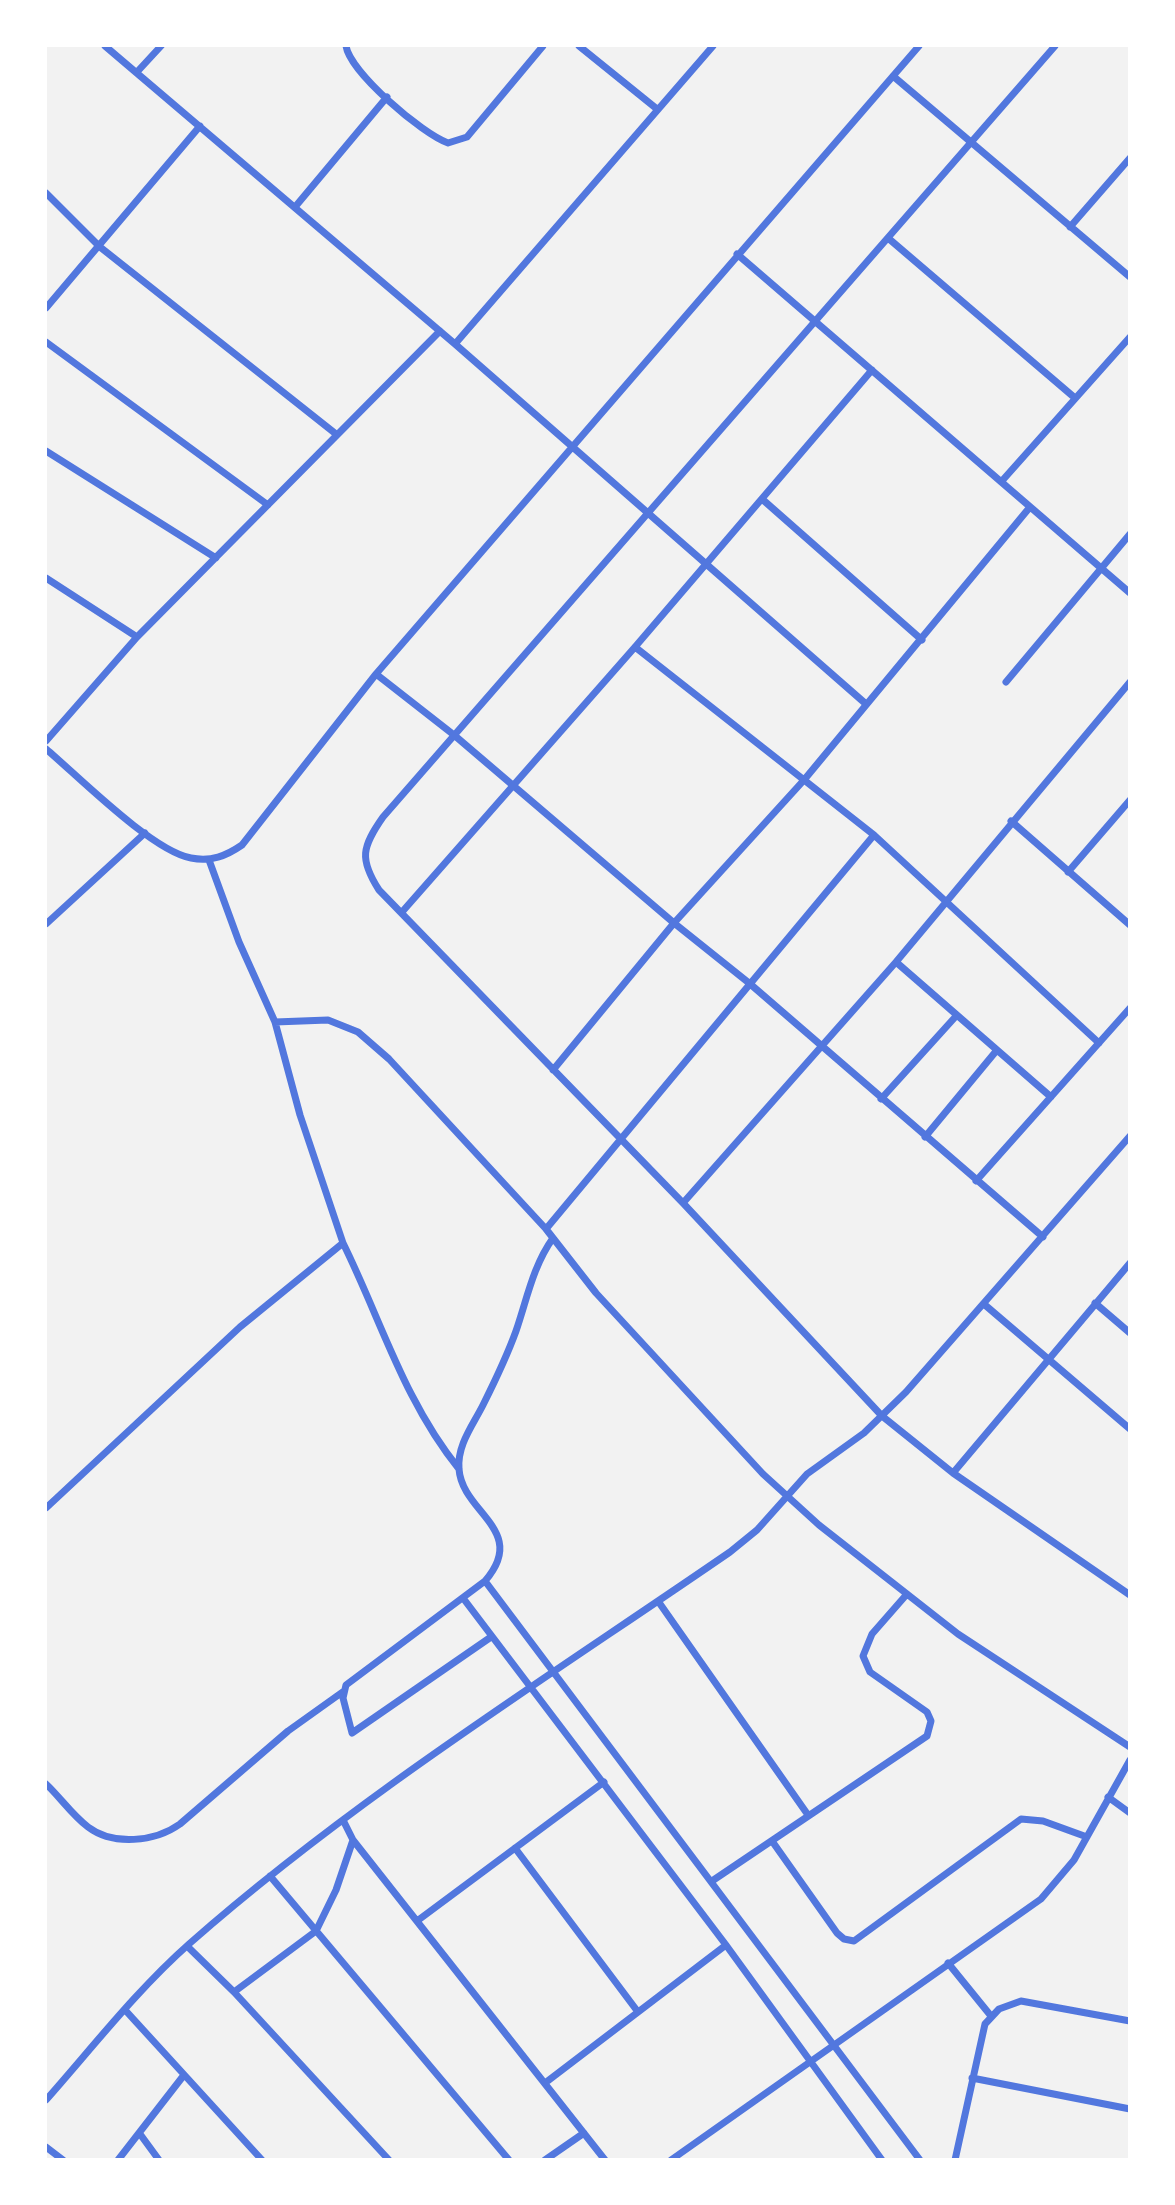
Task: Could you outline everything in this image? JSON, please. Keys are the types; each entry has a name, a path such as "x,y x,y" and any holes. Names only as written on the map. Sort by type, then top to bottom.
{"street":[{"path":"105,46 440,331 866,704"},
{"path":"137,72 161,46"},
{"path":"346,46 350,59 387,97 422,129 448,143 467,137 542,46"},
{"path":"579,46 657,109"},
{"path":"455,344 713,46"},
{"path":"46,749 145,833 189,858 209,860 222,857 242,845 376,674 919,46"},
{"path":"1055,46 383,817 368,838 365,861 379,890 619,1141 683,1203 882,1416 953,1473 1129,1595"},
{"path":"892,76 1129,277"},
{"path":"295,207 387,97"},
{"path":"46,308 200,126"},
{"path":"1070,227 1129,158"},
{"path":"46,193 100,247 336,435"},
{"path":"888,239 1075,398"},
{"path":"737,254 1129,593"},
{"path":"46,741 137,638 440,331"},
{"path":"1001,482 1129,337"},
{"path":"46,342 268,505"},
{"path":"402,912 635,648 872,370"},
{"path":"46,451 216,558"},
{"path":"762,499 922,640"},
{"path":"553,1070 674,923 803,780 922,640 1030,507"},
{"path":"1006,682 1129,534"},
{"path":"46,578 137,638"},
{"path":"635,648 874,835 1099,1043"},
{"path":"376,674 454,735 674,923 749,983 1043,1237"},
{"path":"683,1203 896,962 1129,682"},
{"path":"1068,872 1129,800"},
{"path":"1011,821 1126,923 1129,912"},
{"path":"46,924 145,833"},
{"path":"546,1229 874,835"},
{"path":"209,860 239,942 275,1022 300,1115 343,1243 363,1283 392,1360 434,1439 459,1469"},
{"path":"896,962 1051,1097"},
{"path":"976,1181 1129,1008"},
{"path":"881,1098 957,1015"},
{"path":"275,1022 328,1020 358,1032 423,1093 546,1229 596,1293 763,1475 958,1634 1129,1747"},
{"path":"925,1136 997,1050"},
{"path":"46,2100 187,1946 271,1876 344,1822 383,1789 739,1545 807,1474 882,1416 985,1305 1129,1136"},
{"path":"46,1784 87,1826 100,1834 137,1839 162,1833 180,1824 288,1731 344,1691 355,1675 485,1581 498,1563 500,1547 493,1527 461,1480 459,1469 462,1444 515,1333 541,1254 553,1238"},
{"path":"46,1508 240,1327 343,1243"},
{"path":"953,1473 1129,1263"},
{"path":"1095,1303 1129,1333"},
{"path":"985,1305 1129,1429"},
{"path":"485,1581 712,1881 832,2047 920,2160"},
{"path":"712,1881 920,1742 929,1733 931,1721 926,1712 870,1672 863,1656 873,1634 907,1594"},
{"path":"463,1598 726,1945 882,2160"},
{"path":"658,1601 808,1815"},
{"path":"344,1691 345,1710 352,1733 491,1637"},
{"path":"671,2160 1041,1899 1061,1879 1129,1760"},
{"path":"417,1921 604,1782"},
{"path":"1108,1797 1129,1814"},
{"path":"772,1841 837,1933 844,1939 854,1941 1021,1819 1043,1821 1087,1837"},
{"path":"344,1822 353,1840 605,2160"},
{"path":"234,1992 316,1931 337,1890 353,1840"},
{"path":"515,1848 638,2012"},
{"path":"271,1876 509,2160"},
{"path":"545,2083 726,1945"},
{"path":"187,1946 234,1992 389,2160"},
{"path":"948,1964 990,2016"},
{"path":"955,2160 985,2024 990,2016 1008,2004 1034,2003 1129,2021"},
{"path":"126,2011 261,2160"},
{"path":"118,2160 184,2075"},
{"path":"972,2078 1129,2109"},
{"path":"545,2160 584,2133"},
{"path":"140,2134 159,2160"},
{"path":"46,2147 63,2160"}]}
